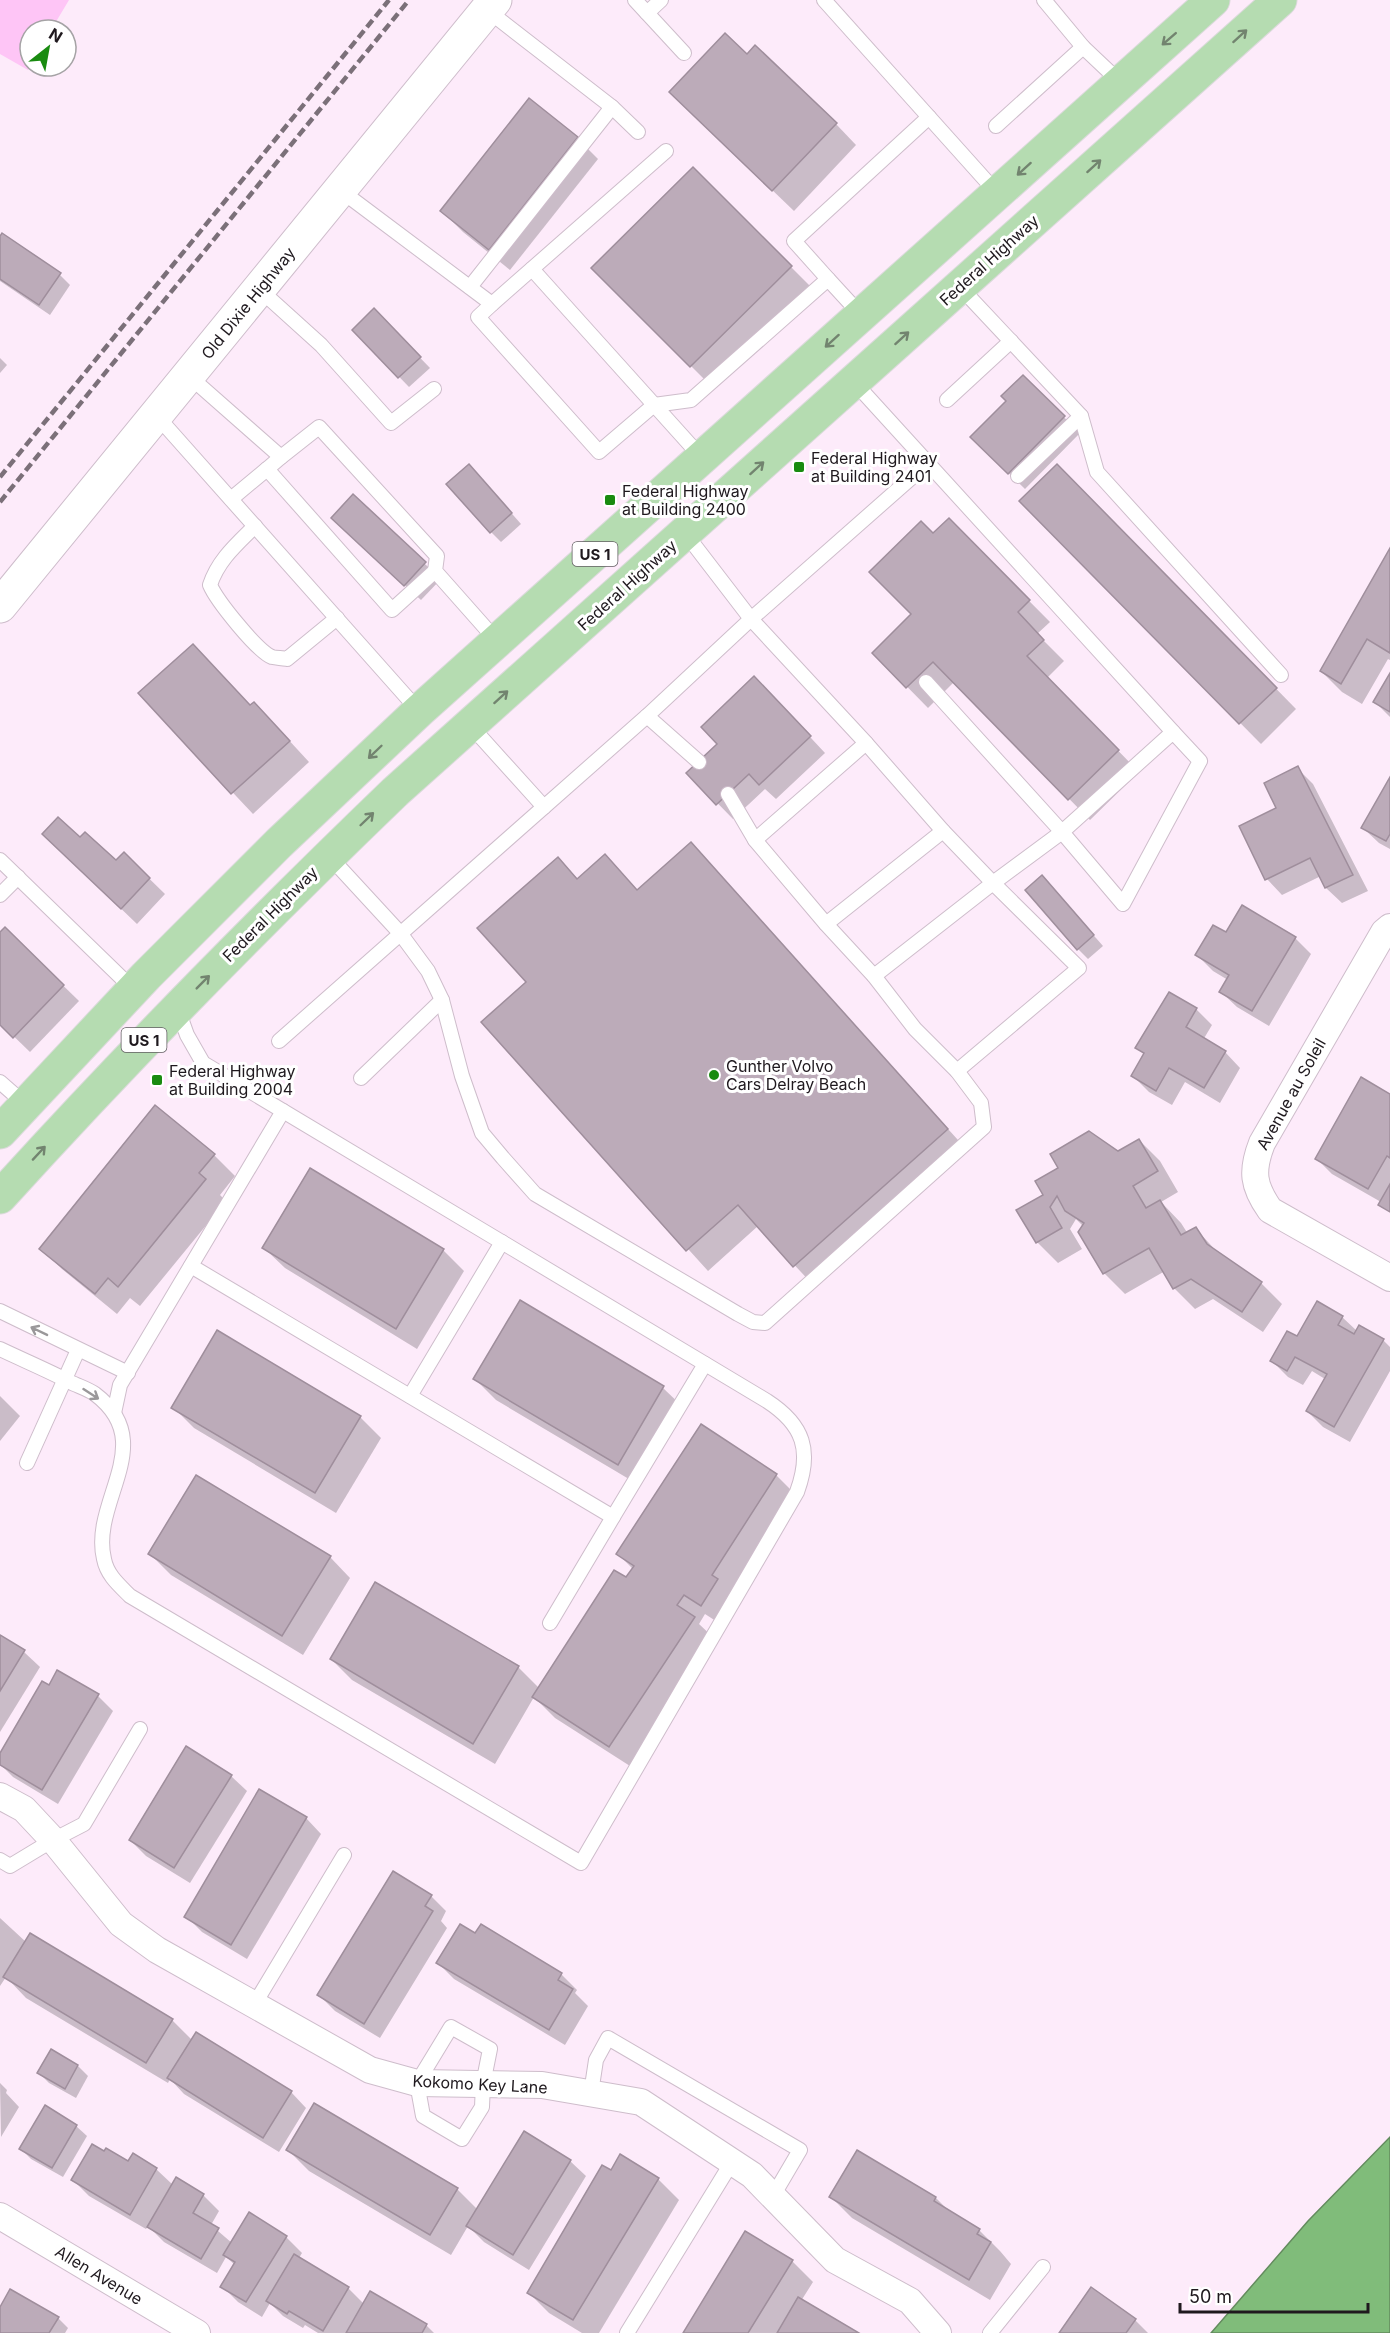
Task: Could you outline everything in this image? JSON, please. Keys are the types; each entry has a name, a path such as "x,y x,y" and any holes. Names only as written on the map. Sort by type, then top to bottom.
{"main road":[{"name":"Federal Highway","path":"0,1197 177,1007 395,792 1280,0"},
{"name":"US 1","path":"15,1115 133,989 279,843 419,711 1210,1"},
{"path":"471,725 469,706 478,683 553,611 574,573"},
{"path":"395,792 417,743 420,725 419,711"},
{"path":"0,1155 4,1150 15,1115"}],"street":[{"name":"Old Dixie Highway","path":"0,606 491,5"},
{"name":"Avenue au Soleil","path":"1390,927 1384,932 1262,1143 1256,1160 1255,1178 1260,1195 1270,1210 1390,1278"},
{"name":"Kokomo Key Lane","path":"0,1796 24,1809 53,1840 121,1924 157,1950 370,2070 417,2083 542,2085 641,2102 753,2175 835,2260 910,2301 938,2333"},
{"name":"Allen Avenue","path":"0,2216 197,2333"}],"lane":[{"path":"635,0 684,53"},
{"path":"647,13 661,0"},
{"path":"824,0 997,194"},
{"path":"1044,0 1083,47 1120,82"},
{"path":"491,5 612,107 638,132"},
{"path":"996,126 1083,47"},
{"path":"470,287 612,107"},
{"path":"861,315 794,240 929,117"},
{"path":"666,151 478,317 599,452 654,405 691,400 828,279"},
{"path":"340,190 492,304"},
{"path":"532,269 702,458"},
{"path":"960,286 1081,416 1097,472 1281,675"},
{"path":"259,289 321,345 391,423 434,388"},
{"path":"947,400 1011,341"},
{"path":"189,376 281,457"},
{"path":"854,382 1200,761 1123,904 1062,832 926,682"},
{"path":"156,415 419,711"},
{"path":"1018,476 1081,416"},
{"path":"231,499 281,457 319,427 437,556 435,571 392,610 267,469"},
{"path":"279,1041 647,716 751,619 928,463"},
{"path":"255,526 226,554 215,570 210,585 216,598 261,649 272,657 287,659 337,618"},
{"path":"685,533 751,619 943,831 1079,968 957,1071"},
{"path":"435,571 498,641"},
{"path":"647,716 699,762"},
{"path":"471,725 544,807"},
{"path":"874,976 1062,832 1173,732"},
{"path":"755,840 866,744"},
{"path":"329,856 400,933 428,971 442,1000 462,1076 482,1132 535,1194 753,1322 765,1323 984,1127 981,1102 957,1071 915,1029 874,976 826,924 755,840 728,794"},
{"path":"826,924 943,831"},
{"path":"0,860 133,989"},
{"path":"0,895 18,877"},
{"path":"361,1078 442,1000"},
{"path":"0,1349 94,1394 114,1413 124,1435 120,1472 101,1540 104,1562 114,1581 130,1596 581,1863 796,1492 804,1472 805,1450 798,1430 785,1413 203,1063 187,1035 177,1007"},
{"path":"0,1082 15,1115"},
{"path":"114,1413 120,1384 283,1111"},
{"path":"410,1396 502,1242"},
{"path":"191,1266 613,1517"},
{"path":"0,1311 128,1373"},
{"path":"27,1463 78,1350"},
{"path":"549,1623 705,1364"},
{"path":"0,1860 10,1866 84,1824 140,1729"},
{"path":"254,2005 344,1855"},
{"path":"451,2027 490,2049 483,2084 482,2107 462,2139 423,2116 417,2083 451,2027"},
{"path":"591,2093 596,2060 608,2038 800,2150 773,2196"},
{"path":"627,2333 732,2162"},
{"path":"990,2333 1043,2267"}],"shaded area":[{"path":"0,0 69,0 58,18 18,18 18,64 0,54"},
{"path":"1390,2137 1390,2333 1211,2333 1308,2221"}],"building":[{"path":"725,33 747,54 755,45 837,123 772,191 669,92"},
{"path":"529,98 578,137 489,250 440,211"},
{"path":"693,167 792,266 690,367 591,268"},
{"path":"2,233 61,273 39,305 0,279 0,236"},
{"path":"374,308 421,357 398,378 352,330"},
{"path":"1023,375 1065,416 1008,474 970,437 1006,401 1001,396"},
{"path":"469,464 512,513 490,533 446,484"},
{"path":"1057,464 1277,688 1239,724 1019,501"},
{"path":"353,494 426,562 404,586 331,518"},
{"path":"949,518 1030,600 1018,612 1044,640 1027,656 1119,750 1068,800 933,662 906,688 872,653 911,614 869,572 921,521 933,533"},
{"path":"1390,548 1390,653 1367,639 1341,684 1320,671"},
{"path":"193,644 250,705 254,702 290,741 231,794 138,693"},
{"path":"1390,673 1390,712 1373,702"},
{"path":"754,676 811,736 759,785 749,774 716,805 686,773 717,744 701,727"},
{"path":"1298,766 1353,875 1325,888 1310,858 1265,880 1239,826 1276,808 1264,783"},
{"path":"1390,777 1390,834 1386,841 1361,828"},
{"path":"58,817 80,837 85,832 116,860 124,852 150,878 121,909 42,834"},
{"name":"Gunther Volvo Cars Delray Beach","path":"691,842 948,1129 793,1267 738,1205 686,1251 481,1022 526,982 477,928 558,857 577,879 605,854 637,890"},
{"path":"1042,875 1094,935 1077,950 1025,890"},
{"path":"1242,905 1296,937 1252,1011 1219,992 1229,975 1195,955 1213,925 1226,932"},
{"path":"5,927 64,985 13,1038 0,1025 0,932"},
{"path":"1169,992 1197,1008 1186,1027 1226,1051 1204,1088 1169,1068 1156,1091 1131,1076 1144,1053 1135,1048"},
{"path":"1361,1077 1390,1094 1390,1158 1387,1156 1368,1189 1315,1159"},
{"path":"155,1105 215,1154 199,1173 206,1179 118,1287 108,1278 95,1294 39,1249"},
{"path":"1089,1131 1118,1151 1139,1139 1158,1171 1133,1186 1146,1208 1160,1200 1181,1235 1196,1227 1207,1244 1262,1282 1242,1312 1191,1279 1173,1289 1149,1248 1103,1274 1078,1232 1084,1223 1065,1211 1057,1196 1050,1207 1062,1228 1036,1243 1016,1210 1043,1195 1035,1181 1058,1168 1050,1154"},
{"path":"310,1168 444,1249 396,1329 262,1248"},
{"path":"1390,1184 1390,1212 1378,1205"},
{"path":"520,1300 664,1386 618,1465 473,1379"},
{"path":"1317,1301 1343,1316 1338,1325 1354,1334 1359,1325 1384,1339 1334,1427 1306,1411 1327,1374 1295,1357 1287,1371 1270,1361 1287,1331 1297,1336"},
{"path":"217,1330 361,1416 315,1493 171,1408"},
{"path":"701,1424 777,1474 712,1575 718,1579 701,1606 684,1595 677,1605 695,1617 609,1747 532,1697 614,1570 626,1577 634,1566 616,1554"},
{"path":"196,1475 331,1556 282,1636 148,1554"},
{"path":"375,1582 519,1666 473,1744 330,1659"},
{"path":"0,1635 25,1650 0,1691"},
{"path":"57,1670 99,1694 42,1790 0,1765 0,1753 42,1681 49,1685"},
{"path":"186,1746 232,1775 174,1868 129,1840"},
{"path":"259,1789 307,1817 231,1945 184,1917"},
{"path":"393,1871 432,1895 425,1906 433,1911 364,2024 317,1995"},
{"path":"460,1924 475,1933 481,1924 562,1973 558,1980 573,1989 549,2030 436,1963"},
{"path":"30,1933 173,2019 146,2063 3,1977"},
{"path":"196,2032 292,2091 263,2138 167,2078"},
{"path":"51,2049 78,2065 65,2089 37,2073"},
{"path":"314,2103 458,2188 430,2235 286,2150"},
{"path":"45,2105 77,2125 52,2168 19,2149"},
{"path":"524,2131 571,2160 513,2255 466,2226"},
{"path":"92,2144 104,2151 106,2148 128,2161 133,2153 157,2168 130,2215 71,2180"},
{"path":"857,2150 936,2197 934,2201 980,2229 977,2234 991,2242 969,2280 829,2197"},
{"path":"620,2154 659,2178 573,2320 527,2293 602,2165 611,2170"},
{"path":"176,2177 204,2194 193,2213 219,2228 201,2259 147,2227"},
{"path":"249,2212 287,2236 246,2302 220,2287 235,2262 223,2255"},
{"path":"745,2231 793,2260 748,2333 683,2333"},
{"path":"294,2254 349,2287 323,2331 289,2311 287,2314 266,2301"},
{"path":"1091,2287 1136,2319 1126,2333 1059,2333"},
{"path":"10,2289 59,2317 49,2333 0,2333 0,2307"},
{"path":"370,2291 427,2324 422,2333 346,2333"},
{"path":"798,2297 859,2333 777,2333"}],"railway":[{"path":"0,477 389,0"},
{"path":"0,502 409,0"}],"place":[{"name":"Federal Highway at Building 2401","path":"799,467"},
{"name":"Federal Highway at Building 2400","path":"610,500"},
{"name":"Gunther Volvo Cars Delray Beach","path":"714,1075"},
{"name":"Federal Highway at Building 2004","path":"157,1080"}]}
